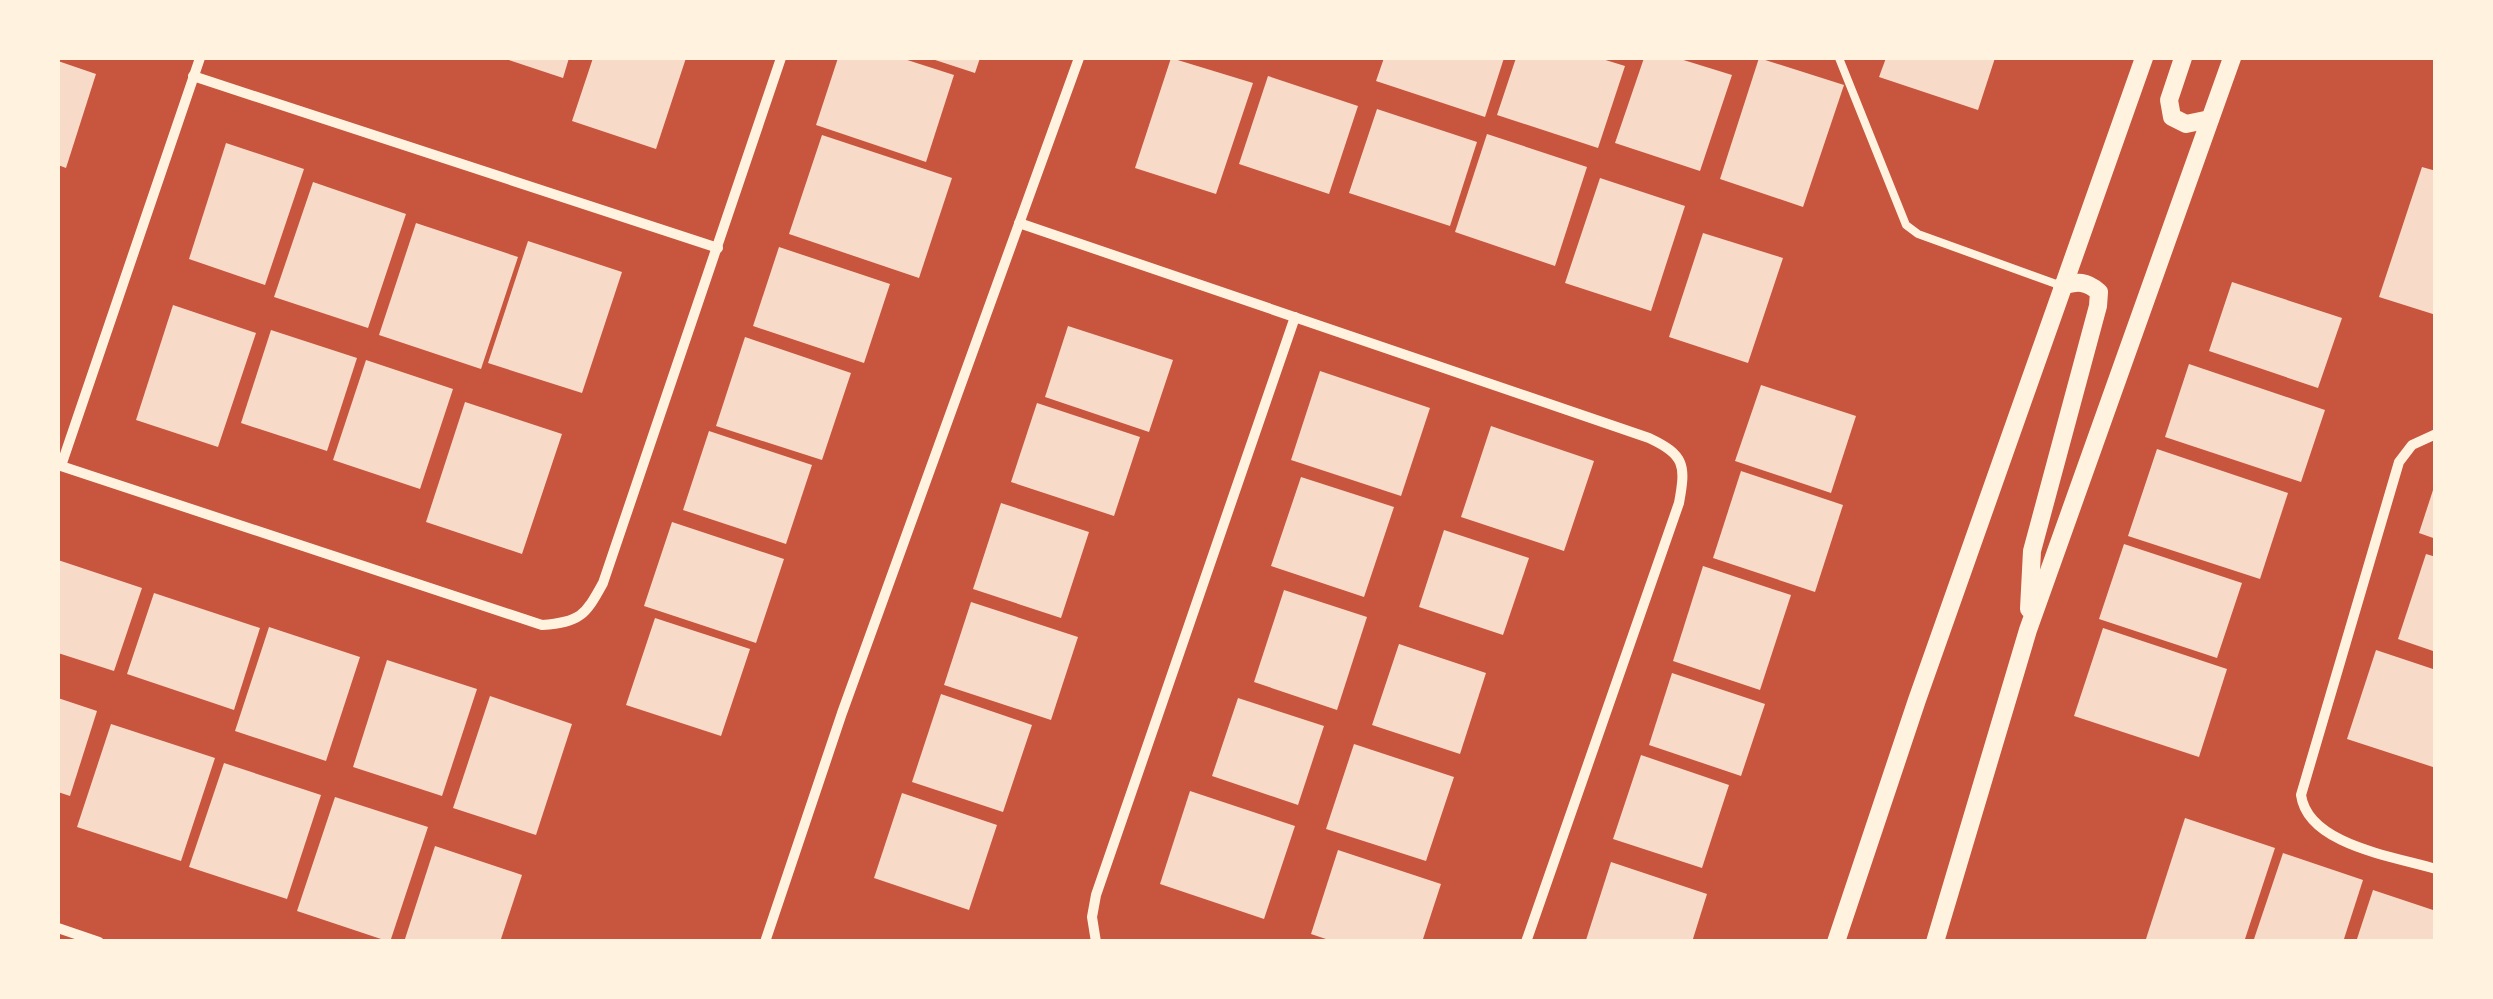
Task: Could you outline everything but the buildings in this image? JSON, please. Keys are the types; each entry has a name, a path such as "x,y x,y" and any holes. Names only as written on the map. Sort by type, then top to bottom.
{"street":[{"path":"200,58 59,465 542,625 570,623 590,606 603,583 781,58"},
{"path":"765,942 842,713 1079,58"},
{"path":"1836,942 1916,700 2144,58"},
{"path":"2183,58 2169,100 2172,117 2186,124 2210,119"},
{"path":"1935,942 2028,630 2232,58"},
{"path":"193,76 718,248"},
{"path":"1018,223 1649,438 1671,448 1681,461 1684,475 1679,502 1526,942"},
{"path":"2028,630 2032,550 2098,306 2099,292 2088,283 2062,286"},
{"path":"1096,942 1092,918 1096,895 1295,317"},
{"path":"2436,434 2412,445 2399,462 2300,795 2310,820 2330,836 2436,869"},
{"path":"58,928 98,942"}],"lane":[{"path":"1840,58 1906,224 1918,234 2062,286"}]}
